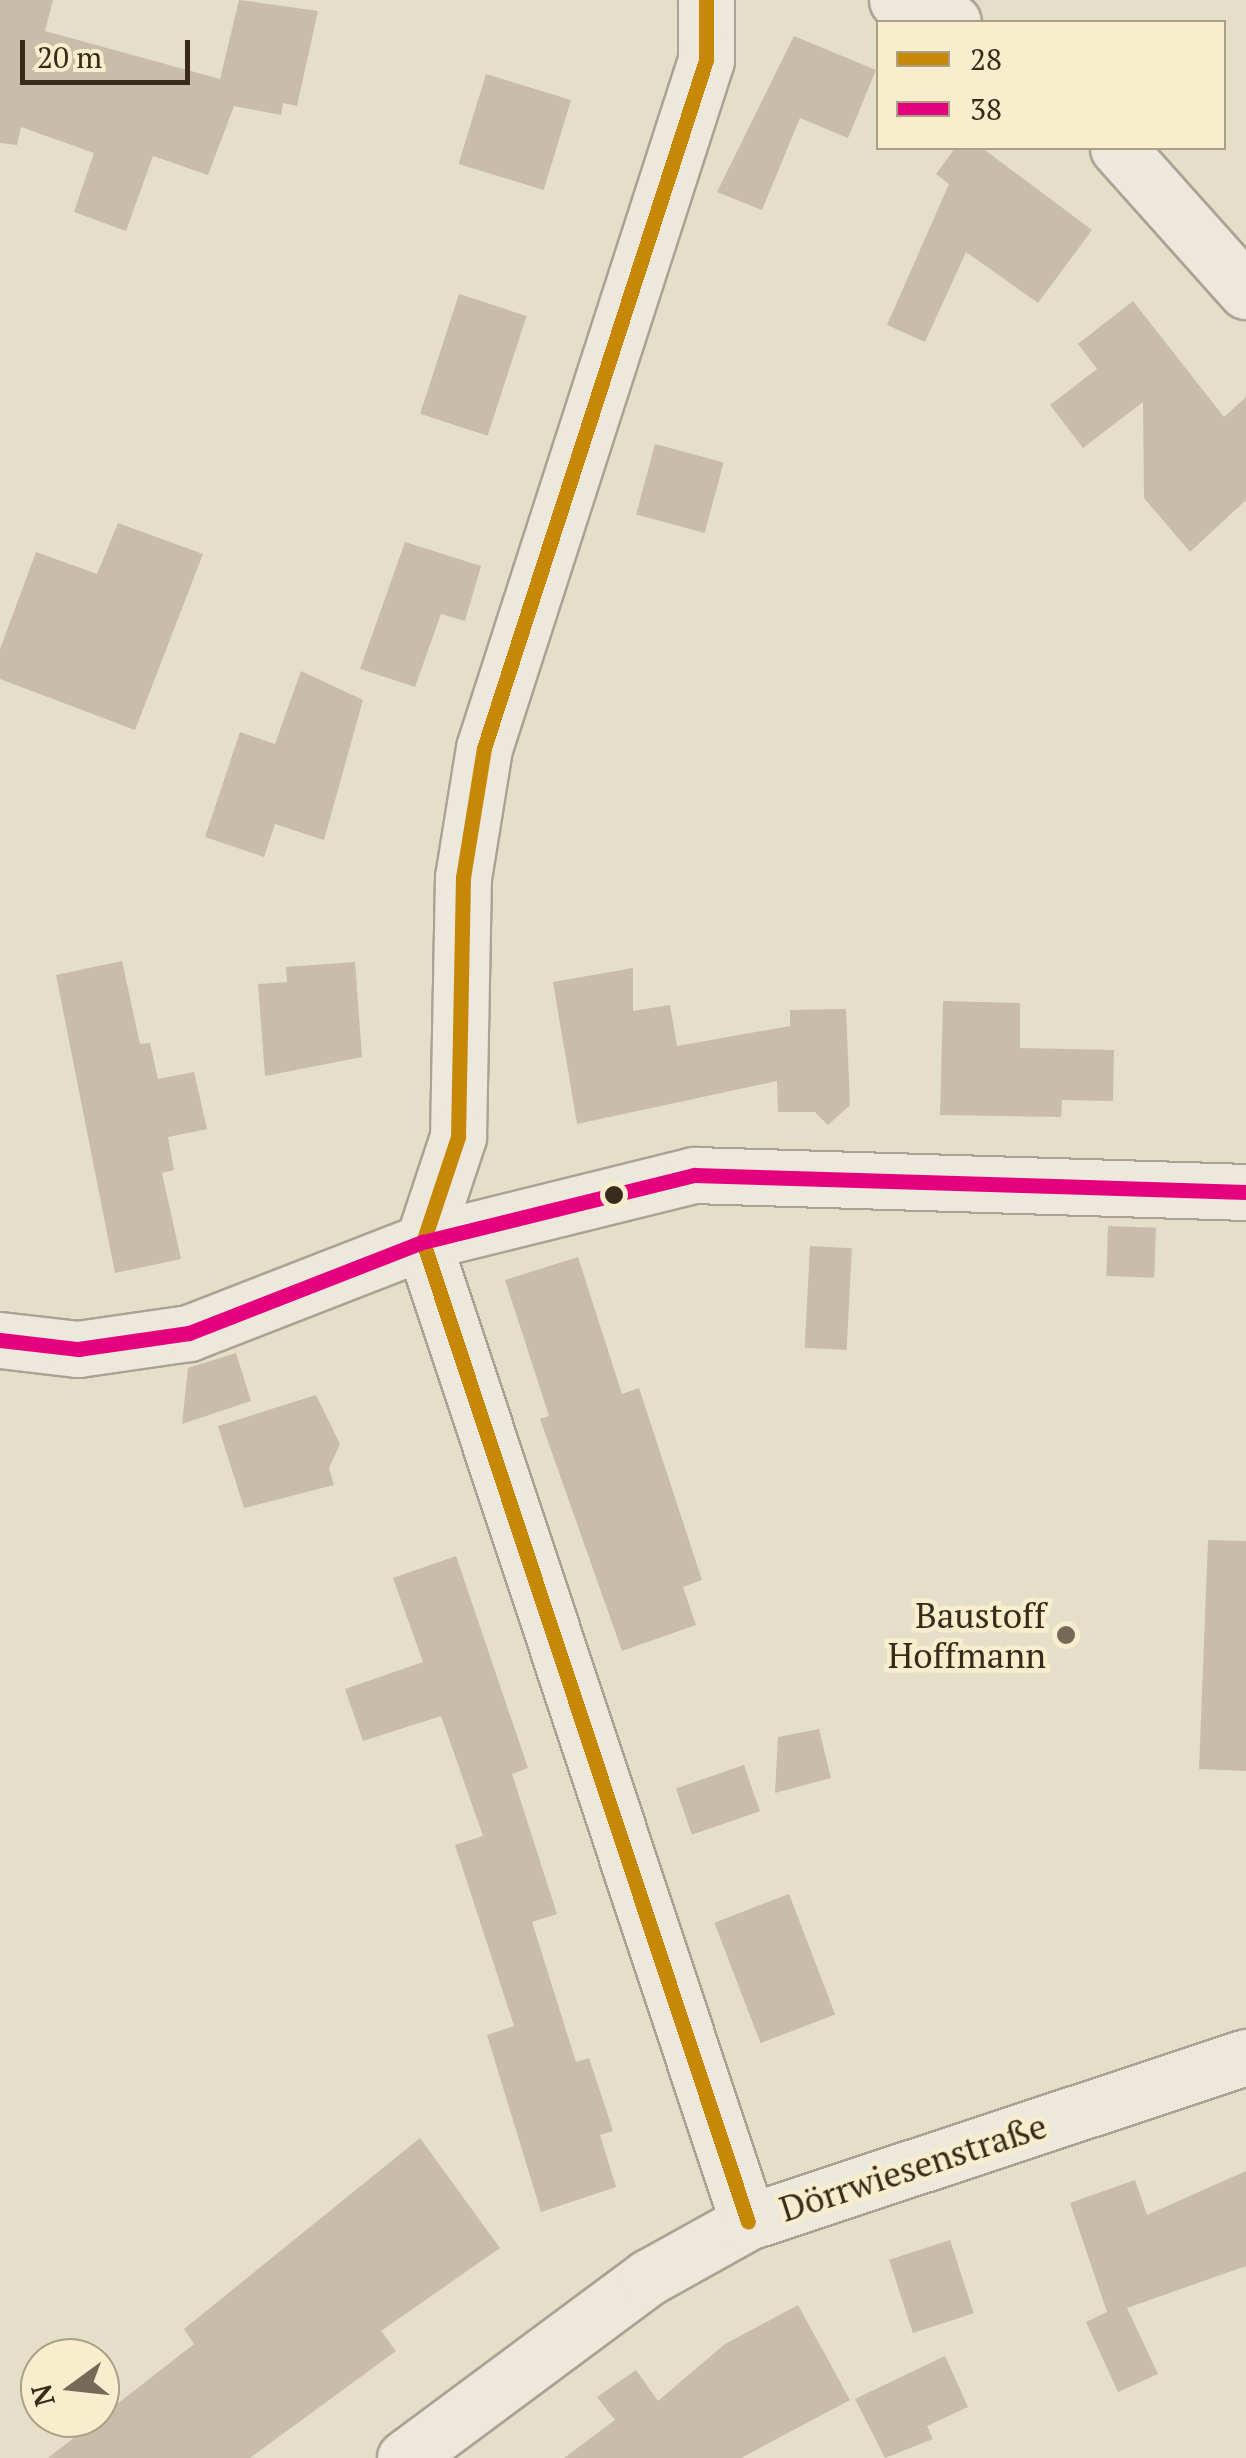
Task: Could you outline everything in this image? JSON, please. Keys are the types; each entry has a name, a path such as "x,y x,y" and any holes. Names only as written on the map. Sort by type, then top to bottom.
{"street":[{"path":"706,0 706,60 484,748 463,877 458,1137 423,1242 748,2222"},
{"path":"897,0 947,20"},
{"path":"1120,150 1246,291"},
{"path":"0,1340 78,1349 189,1333 423,1242 694,1176 1246,1192"},
{"name":"Dörrwiesenstraße","path":"405,2458 649,2277 748,2222 1246,2056"}],"building":[{"path":"0,0 53,0 45,31 220,79 239,0 318,11 297,106 283,103 281,115 234,106 208,175 153,156 126,231 74,212 94,153 21,127 17,145 0,143"},
{"path":"794,36 876,70 848,138 800,118 762,210 717,192"},
{"path":"486,74 571,100 544,190 459,164"},
{"path":"954,150 985,150 1092,230 1038,303 966,252 925,342 887,325 949,184 936,174"},
{"path":"459,294 527,316 488,436 420,414"},
{"path":"1133,301 1224,417 1246,397 1246,500 1190,552 1144,498 1143,402 1083,448 1050,405 1097,369 1078,344"},
{"path":"655,444 724,462 705,533 636,515"},
{"path":"118,523 203,554 135,730 0,679 0,649 36,552 97,574"},
{"path":"405,542 481,566 465,621 441,614 415,687 360,669"},
{"path":"301,671 363,700 324,840 275,824 264,857 205,837 240,732 275,744"},
{"path":"122,961 140,1044 150,1043 158,1079 194,1072 207,1129 168,1137 174,1170 162,1173 181,1259 115,1273 56,975"},
{"path":"355,962 362,1057 265,1076 258,984 287,982 286,967"},
{"path":"633,968 633,1011 670,1005 677,1046 790,1026 790,1010 846,1009 850,1105 828,1125 815,1112 778,1112 777,1081 577,1124 553,982"},
{"path":"943,1001 1020,1003 1020,1048 1114,1050 1113,1101 1062,1100 1061,1117 940,1115"},
{"path":"1108,1226 1156,1228 1154,1278 1106,1276"},
{"path":"810,1246 852,1248 847,1350 805,1348"},
{"path":"578,1257 622,1394 639,1388 702,1580 683,1587 696,1625 622,1651 540,1419 549,1416 505,1280"},
{"path":"236,1353 251,1401 182,1424 188,1368"},
{"path":"316,1395 340,1444 329,1468 334,1485 244,1508 218,1426"},
{"path":"1208,1540 1246,1541 1246,1771 1199,1769"},
{"path":"456,1556 528,1768 512,1774 557,1914 532,1922 576,2062 589,2058 613,2131 600,2135 616,2187 541,2212 487,2035 514,2026 455,1845 483,1836 441,1716 363,1741 345,1689 423,1662 393,1578"},
{"path":"819,1729 831,1778 775,1793 778,1737"},
{"path":"744,1765 760,1811 692,1835 676,1788"},
{"path":"789,1894 835,2014 761,2043 714,1923"},
{"path":"420,2138 500,2248 381,2331 396,2351 250,2458 48,2458 74,2438 120,2438 120,2402 194,2344 184,2329"},
{"path":"1246,2171 1246,2266 1127,2308 1158,2374 1118,2392 1086,2322 1107,2312 1070,2203 1135,2180 1147,2215"},
{"path":"950,2240 974,2313 913,2333 889,2260"},
{"path":"798,2305 850,2400 741,2458 564,2458 615,2420 597,2397 636,2370 658,2401 725,2344"},
{"path":"945,2356 968,2407 927,2426 933,2439 885,2458 855,2399"}],"transit line":[{"name":"28","path":"706,0 706,60 484,748 463,877 458,1137 423,1242 748,2222"},
{"name":"38","path":"0,1340 78,1349 189,1333 423,1242 694,1175 1246,1192"}],"place":[{"name":"Baustoff Hoffmann","path":"1066,1635"}]}
